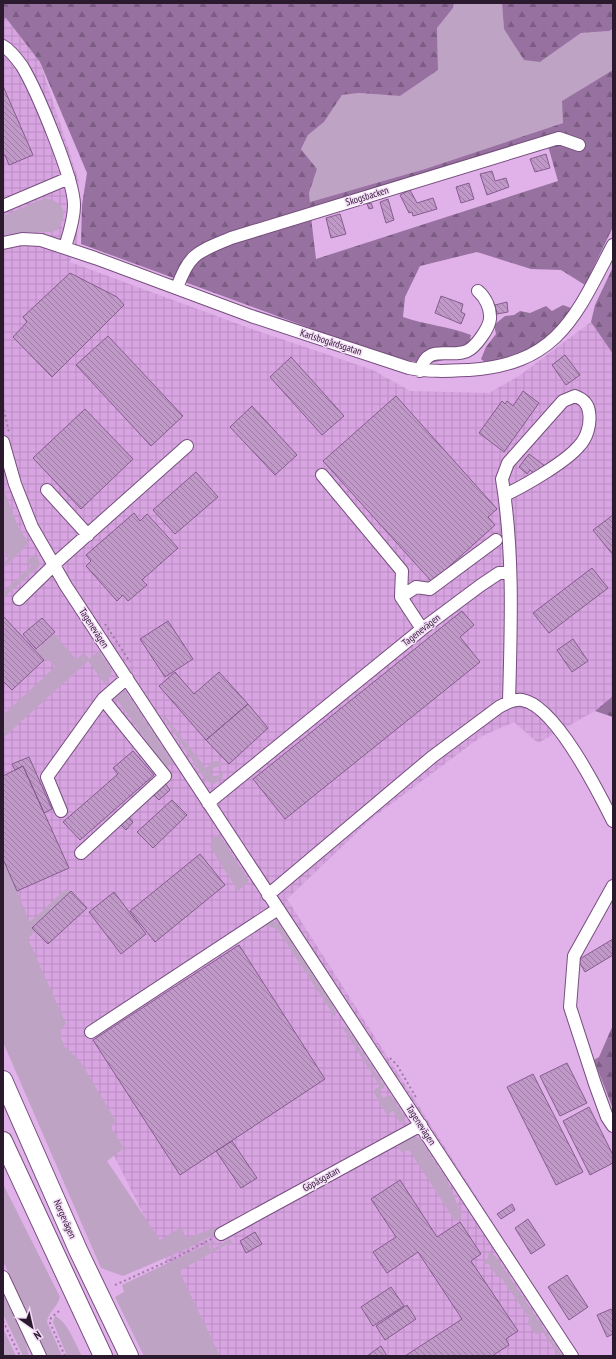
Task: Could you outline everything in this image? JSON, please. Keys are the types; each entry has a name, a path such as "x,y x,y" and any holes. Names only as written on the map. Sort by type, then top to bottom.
{"highway":[{"name":"Norgevägen","path":"3,1080 78,1250 129,1356"},
{"path":"3,1141 103,1356"}],"street":[{"path":"3,46 8,49 22,66 36,95 69,178 74,205 72,225 64,247"},
{"name":"Skogsbacken","path":"176,288 184,269 198,252 231,238 559,138 579,145"},
{"path":"3,206 69,178"},
{"name":"Karlsbogårdsgatan","path":"3,242 22,239 41,240 64,247 251,316 409,368 435,372 490,368 515,363 536,352 563,330 578,311 613,245"},
{"path":"420,370 424,360 433,354 467,352 475,346 490,319 484,295 478,291"},
{"path":"505,495 535,480 579,446 588,432 590,417 589,407 583,399 575,396 563,401 508,463 502,479 505,495 510,573 511,625 509,701"},
{"name":"Tagenevägen","path":"3,442 15,484 32,527 54,565 268,895 572,1356"},
{"path":"19,599 54,565 187,446"},
{"path":"322,475 402,571 401,597 422,628"},
{"path":"47,490 88,535"},
{"path":"401,597 416,587 430,589 496,540"},
{"name":"Tagenevägen","path":"208,803 422,628 481,584 499,573 510,573"},
{"path":"61,811 47,777 102,699 127,678"},
{"path":"81,853 165,776 102,699"},
{"path":"268,895 432,757 509,701 522,700 534,704 547,716 568,740 613,821"},
{"path":"613,886 574,956 570,1007 595,1084 607,1117 613,1126"},
{"path":"91,1032 278,909"},
{"name":"Göpåsgatan","path":"221,1234 420,1124"},
{"path":"3,1277 40,1356"}],"path":[{"path":"115,1285 174,1258 221,1234"},
{"path":"59,1311 51,1318 50,1324 65,1356"},
{"path":"3,1321 20,1356"}],"shaded area":[{"path":"454,3 502,3 504,29 540,62 581,33 609,31 613,29 613,70 563,101 563,123 425,169 310,202 309,193 317,169 301,149 308,135 324,122 342,95 359,93 400,96 438,70 437,28 453,8"},
{"path":"3,18 6,18 40,62 79,181 77,244 70,262 249,328 373,370 410,391 489,393 519,376 591,322 613,354 613,696 595,711 538,743 514,722 482,736 371,819 287,899 578,1356 214,1356 12,951 3,877"},
{"path":"45,198 57,202 63,210 63,219 57,230 51,232 22,232 3,235 3,216"},
{"path":"3,487 19,529 29,543 6,566 4,562 8,559 3,548"},
{"path":"34,556 39,559 39,566 3,598 3,592 31,566 26,560"},
{"path":"54,634 76,659 84,653 89,659 99,651 112,671 105,684 88,661 3,738 3,715 55,667 48,659 44,660 36,651"},
{"path":"126,692 171,760 172,763 166,768 115,697"},
{"path":"165,716 206,768 215,761 219,761 222,765 213,768 210,772 213,776 217,776 224,771 222,778 214,784 206,781 164,717"},
{"path":"213,837 221,837 249,881 238,891 210,847"},
{"path":"3,859 30,922 66,889 70,893 33,927 35,931 28,939 66,1024 62,1028 60,1035 64,1046 80,1061 114,1118 115,1121 111,1128 124,1148 107,1161 160,1240 182,1227 185,1237 188,1238 214,1228 217,1233 186,1249 123,1276 101,1268 3,1042"},
{"path":"273,921 280,925 333,1006 336,1012 335,1017 277,929 264,925"},
{"path":"344,1026 385,1087 379,1091 383,1098 391,1095 404,1116 404,1120 400,1123 393,1111 387,1115 373,1091 380,1086 342,1027"},
{"path":"415,1136 420,1139 448,1182 462,1216 455,1221 409,1150 401,1152 399,1147 401,1142"},
{"path":"3,1184 60,1297 49,1315 47,1322 62,1356 48,1356 3,1261"},
{"path":"230,1239 233,1244 231,1245 229,1243 179,1271 220,1356 144,1356 115,1297 124,1292 122,1285 214,1241 215,1242 209,1246 211,1250"},
{"path":"489,1251 497,1258 562,1356 559,1356 542,1331 536,1335 528,1323 529,1318 500,1276 497,1276 488,1263 484,1265 483,1262 488,1258"},
{"path":"3,1293 26,1342 29,1356 23,1356 3,1314"},
{"path":"55,1316 64,1323 82,1356 67,1356 53,1322"},
{"path":"3,1328 16,1356 3,1356"}],"green space":[{"path":"3,3 454,3 453,8 437,28 438,70 400,96 359,93 342,95 324,122 308,135 301,149 317,169 309,193 310,202 425,169 563,123 562,101 613,70 613,227 585,285 561,270 531,269 477,252 420,266 405,297 403,317 471,335 467,355 426,364 386,356 81,244 82,205 87,173 40,62 6,18 3,19","holes":["548,146 558,181 316,259 311,217"]},
{"path":"502,3 613,3 613,29 609,31 581,33 540,62 524,60 504,29"},
{"path":"613,267 613,354 591,322 595,305"},
{"path":"563,305 571,308 565,320 556,331 523,356 486,363 481,359 486,347 496,334 494,325 505,316 514,315 520,311 530,313 546,306 552,311"},
{"path":"613,696 613,717 595,711"},
{"path":"613,1025 613,1109 594,1060 599,1057"}],"building":[{"path":"3,86 33,155 9,165 5,155 3,155"},
{"path":"546,154 550,168 535,172 530,159"},
{"path":"492,171 495,181 506,178 509,187 487,195 480,174"},
{"path":"469,183 474,199 461,203 456,187"},
{"path":"410,190 417,203 433,198 437,209 413,216 412,212 409,213 400,195"},
{"path":"388,199 394,220 386,223 380,202"},
{"path":"371,203 373,208 369,209 367,204"},
{"path":"340,214 346,234 331,238 326,218"},
{"path":"70,273 117,297 124,305 52,377 13,337 27,322 23,317"},
{"path":"441,296 463,304 461,312 465,314 461,324 435,313"},
{"path":"507,302 508,312 497,314 495,305"},
{"path":"108,336 183,416 151,446 76,365"},
{"path":"565,355 580,375 566,385 552,365"},
{"path":"291,357 344,416 322,435 270,377"},
{"path":"523,391 539,403 504,452 479,433 502,401 505,404 507,401 513,406"},
{"path":"396,396 497,509 488,517 495,525 432,582 323,461"},
{"path":"252,406 297,455 275,475 230,427"},
{"path":"85,409 133,459 81,509 33,458"},
{"path":"529,454 545,466 538,476 530,470 527,474 519,467"},
{"path":"196,472 218,497 175,534 153,510"},
{"path":"134,513 140,521 147,514 178,548 142,580 147,585 128,601 123,595 117,601 86,566 91,561 86,555"},
{"path":"613,515 613,555 593,530"},
{"path":"592,568 608,588 549,633 533,613"},
{"path":"462,611 474,625 460,637 480,662 285,819 253,779"},
{"path":"3,616 44,660 12,690 3,681"},
{"path":"42,618 55,632 36,649 23,634"},
{"path":"168,621 193,659 165,677 140,639"},
{"path":"573,639 588,661 572,672 557,650"},
{"path":"175,672 194,694 219,672 248,704 206,740 159,686"},
{"path":"248,704 268,728 229,764 206,740"},
{"path":"133,751 154,775 80,840 63,822 118,774 113,768"},
{"path":"29,757 52,809 44,813 23,766 15,770 12,764"},
{"path":"23,766 69,868 17,891 3,859 3,776"},
{"path":"165,783 170,790 159,800 153,794"},
{"path":"172,800 187,815 153,848 137,832"},
{"path":"128,816 133,822 126,830 120,824"},
{"path":"200,854 225,885 155,942 130,911"},
{"path":"71,891 87,908 48,944 32,928"},
{"path":"114,892 146,934 121,954 89,912"},
{"path":"613,939 613,955 585,972 578,960"},
{"path":"239,945 325,1079 180,1175 93,1040"},
{"path":"567,1063 587,1103 560,1116 540,1076"},
{"path":"533,1074 583,1172 556,1185 507,1087"},
{"path":"589,1107 613,1155 613,1163 590,1175 563,1121"},
{"path":"232,1141 257,1178 241,1188 216,1151"},
{"path":"400,1180 437,1237 460,1222 481,1254 471,1261 518,1331 506,1339 509,1345 492,1356 405,1356 462,1319 418,1252 387,1273 373,1252 396,1237 371,1199"},
{"path":"512,1204 515,1210 501,1219 497,1214"},
{"path":"528,1219 545,1245 531,1254 515,1228"},
{"path":"255,1232 262,1244 246,1253 240,1241"},
{"path":"567,1275 588,1307 569,1320 548,1287"},
{"path":"391,1287 404,1306 373,1326 361,1307"},
{"path":"407,1305 416,1319 385,1340 376,1326"},
{"path":"611,1309 613,1313 613,1334 607,1337 597,1315"},
{"path":"381,1346 387,1356 367,1356"}]}
